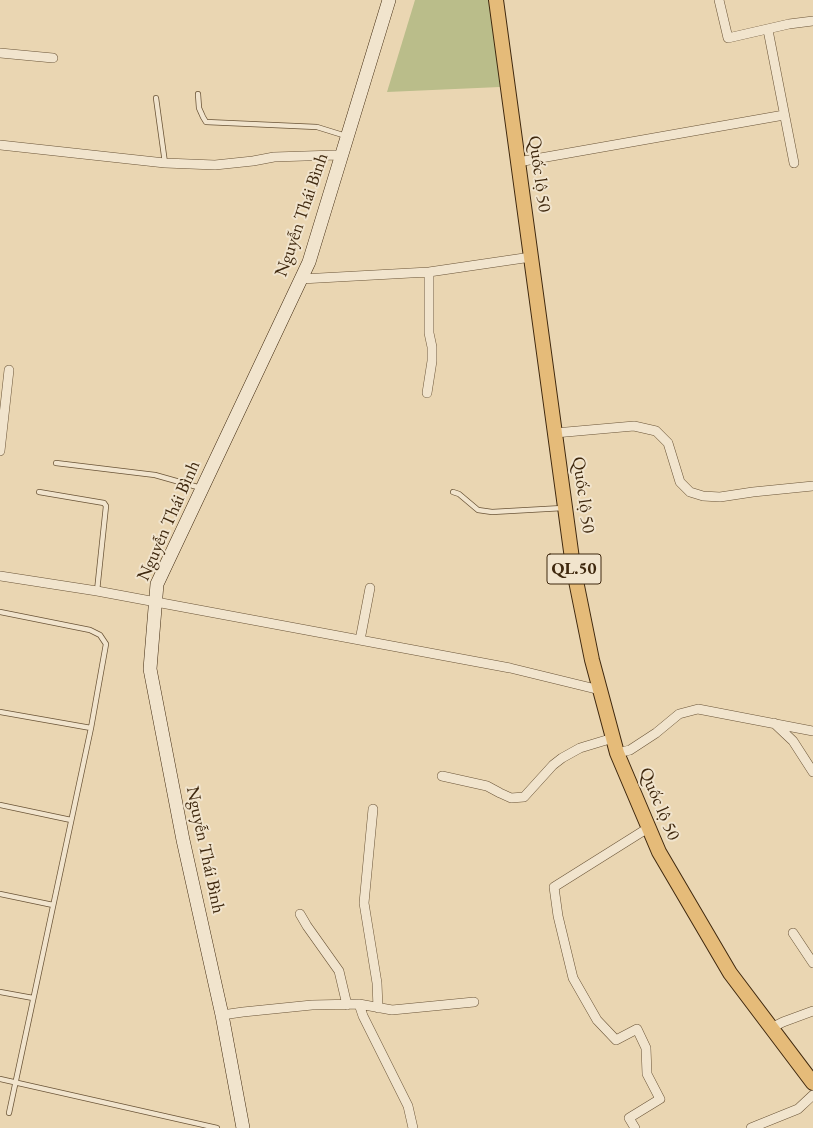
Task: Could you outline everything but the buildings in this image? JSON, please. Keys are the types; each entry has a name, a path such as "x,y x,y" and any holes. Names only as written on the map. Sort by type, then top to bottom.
{"main road":[{"name":"Quốc lộ 50","path":"496,0 573,566 592,660 617,753 659,852 730,973 813,1083"}],"street":[{"name":"Nguyễn Thái Bình","path":"243,1128 222,1015 183,840 150,669 157,584 309,262 389,0"},
{"path":"719,0 728,38 813,20"},
{"path":"768,30 794,163"},
{"path":"0,53 53,58"},
{"path":"518,162 784,116"},
{"path":"0,145 165,163 214,165 274,157 335,155 341,157"},
{"path":"301,279 429,272 531,257"},
{"path":"427,393 432,347 429,333 429,272"},
{"path":"0,451 9,370"},
{"path":"555,433 634,426 656,431 668,443 680,482 690,492 703,496 720,497 813,486"},
{"path":"0,576 97,591 510,668 600,690"},
{"path":"360,640 370,588"},
{"path":"617,753 630,750 656,734 679,714 698,710 813,731"},
{"path":"774,723 793,741 813,772"},
{"path":"442,776 487,786 511,798 524,797 553,765 562,758 580,748 613,738"},
{"path":"373,809 364,903 377,984 378,1008"},
{"path":"635,1128 629,1118 660,1099 647,1074 646,1048 637,1029 616,1040 597,1020 574,978 558,916 554,888 648,828"},
{"path":"300,914 339,971 347,1005"},
{"path":"793,933 813,963"},
{"path":"222,1015 312,1005 359,1004 392,1010 474,1002"},
{"path":"359,1004 363,1016 408,1106 413,1128"},
{"path":"771,1028 813,1011"},
{"path":"751,1128 764,1126 798,1110 813,1095"}],"lane":[{"path":"198,94 199,108 206,122 317,127 348,136"},
{"path":"156,98 165,163"},
{"path":"56,463 155,475 203,488"},
{"path":"39,492 104,503 106,506 97,591"},
{"path":"454,492 459,494 478,510 492,512 565,508"},
{"path":"0,612 90,630 100,635 106,644 91,728 9,1113"},
{"path":"0,712 91,728"},
{"path":"0,805 71,820"},
{"path":"0,894 53,905"},
{"path":"0,992 33,998"},
{"path":"0,1079 217,1128"}],"green space":[{"path":"415,0 490,0 500,87 387,92"}]}
